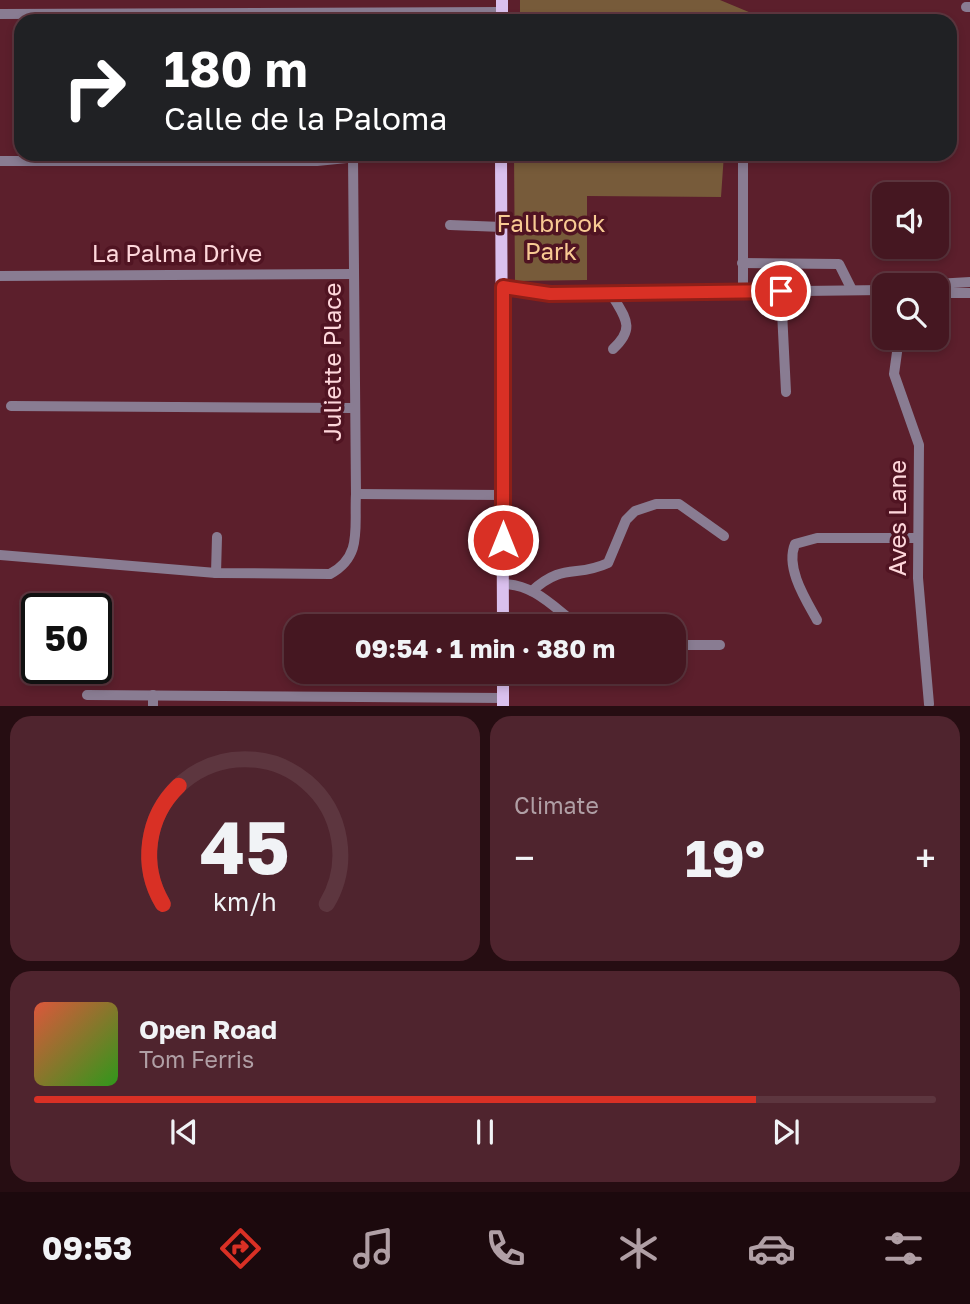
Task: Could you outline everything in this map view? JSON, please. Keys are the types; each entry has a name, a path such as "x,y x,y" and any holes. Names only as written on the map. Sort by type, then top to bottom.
{"main road":[{"path":"501,161 503,614"},
{"path":"503,684 503,702"}],"street":[{"path":"194,13 195,0"},
{"path":"459,14 502,11"},
{"path":"0,14 273,14"},
{"path":"14,161 317,161"},
{"name":"Juliette Place","path":"216,573 330,574 347,565 354,549 356,494 353,161"},
{"path":"743,161 743,291"},
{"path":"450,225 502,227"},
{"path":"742,263 839,264 852,290"},
{"name":"La Palma Drive","path":"0,276 354,274"},
{"path":"949,283 970,282"},
{"path":"503,287 550,294 872,290"},
{"path":"781,291 786,392"},
{"path":"611,293 628,329 626,338 614,349"},
{"path":"949,293 970,293"},
{"name":"Aves Lane","path":"897,350 894,374 919,445 918,579 929,704"},
{"path":"11,406 354,408"},
{"path":"356,494 502,495"},
{"path":"532,591 547,577 568,570 597,568 608,563 626,520 635,511 656,504 679,504 724,536"},
{"path":"0,555 216,573 217,537"},
{"path":"817,620 797,579 792,550 795,544 817,538 918,538"},
{"path":"503,584 532,591 566,614"},
{"path":"686,645 720,645"},
{"path":"87,695 153,700 503,702"}],"green space":[{"path":"520,0 720,0 754,14 520,14"},
{"name":"Fallbrook Park","path":"514,161 724,161 721,197 587,196 587,280 515,281"}],"route":[{"path":"503,540 503,287 550,294 781,291"}]}
